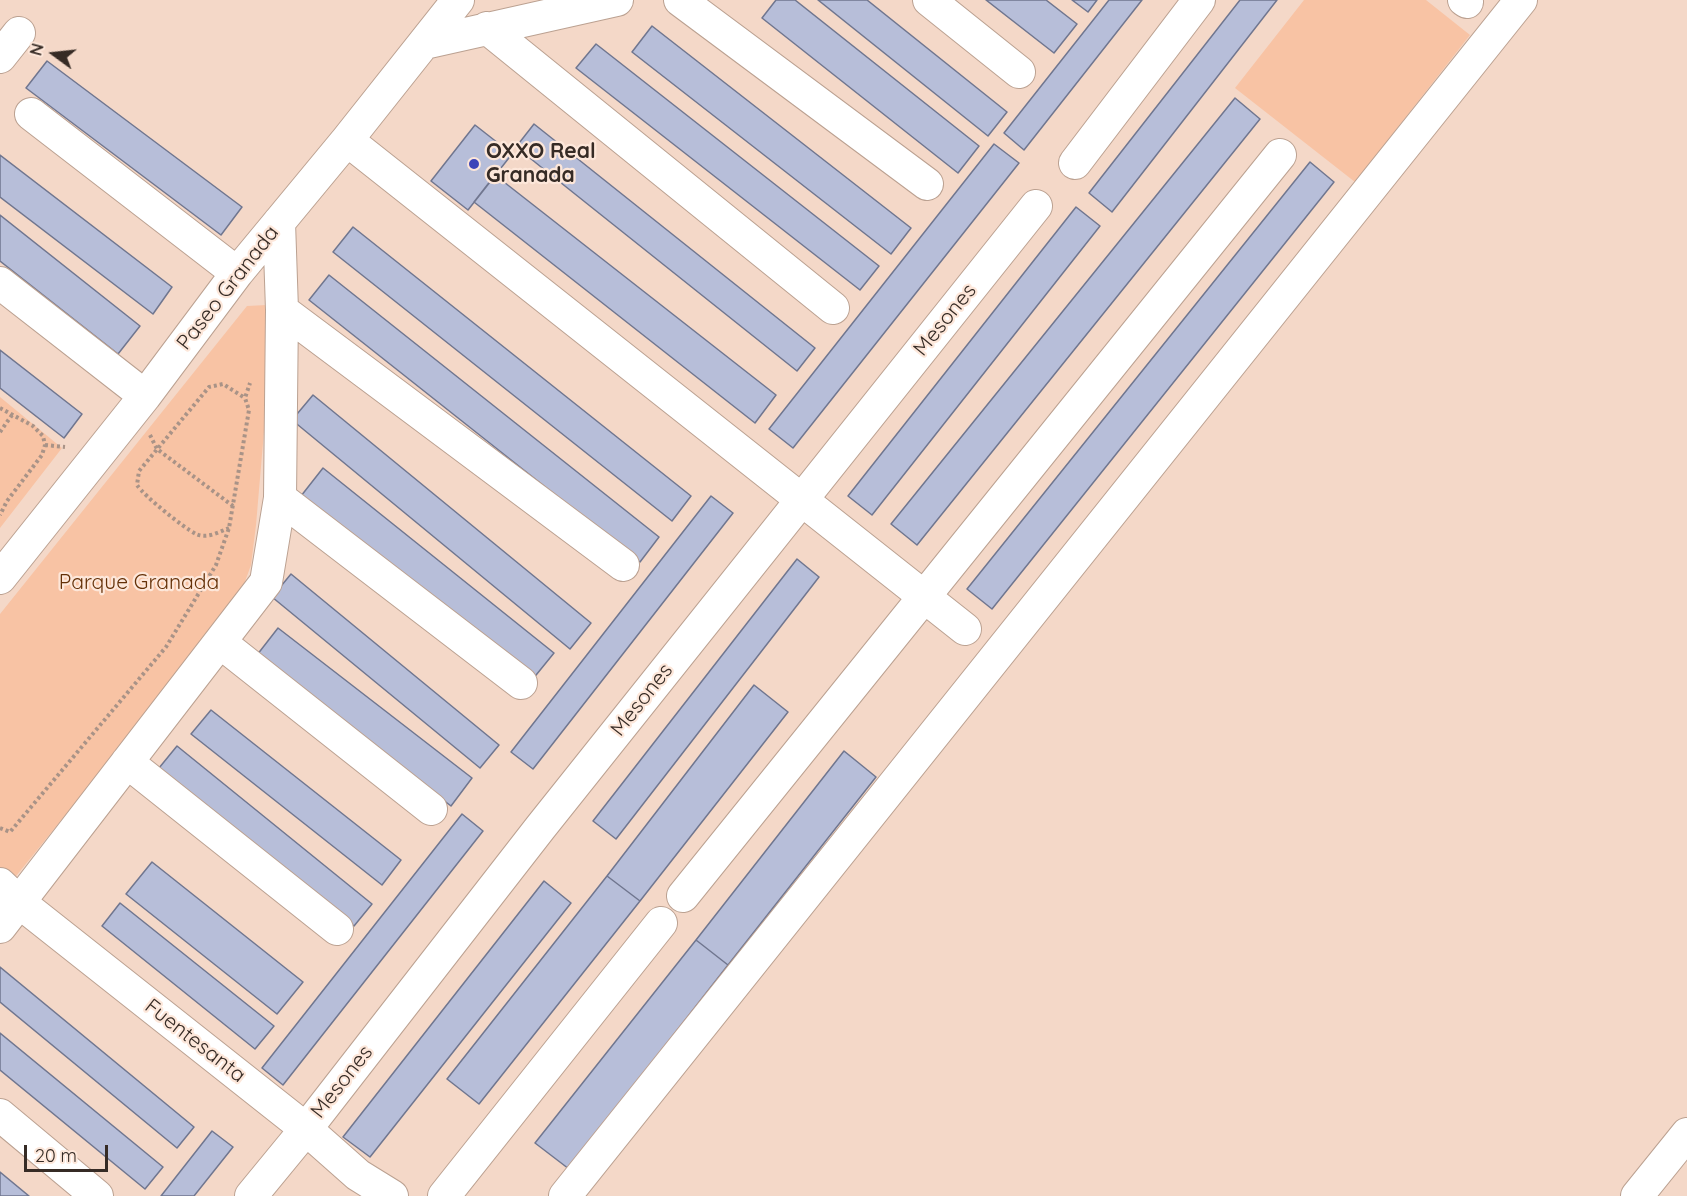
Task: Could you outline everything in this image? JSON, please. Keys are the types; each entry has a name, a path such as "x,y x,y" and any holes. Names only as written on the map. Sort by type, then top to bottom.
{"street":[{"name":"Paseo Granada","path":"0,578 140,402 237,273 347,140 458,0"},
{"path":"425,43 617,0"},
{"path":"680,0 927,184"},
{"path":"929,0 1019,72"},
{"path":"1075,163 1199,0"},
{"path":"564,1196 1521,0"},
{"path":"487,28 833,308"},
{"path":"31,114 237,273"},
{"path":"347,140 965,629"},
{"path":"683,896 1280,155"},
{"name":"Mesones","path":"251,1196 306,1129 540,828 1036,206"},
{"path":"0,927 10,893 127,762 266,582 280,498 282,310 279,222"},
{"path":"0,283 140,402"},
{"path":"282,310 623,565"},
{"path":"280,498 521,683"},
{"path":"221,643 431,809"},
{"path":"127,762 337,929"},
{"name":"Fuentesanta","path":"10,893 306,1129 358,1175 392,1196"},
{"path":"444,1196 661,923"},
{"path":"0,1115 97,1196"},
{"path":"1637,1196 1687,1134"}],"path":[{"path":"0,828 10,832 166,646 216,565 229,528 249,411 245,398 252,378"},
{"path":"229,528 211,535 198,535 143,495 137,485 139,471 208,387 223,384 245,398"},
{"path":"140,402 157,449 233,506"},
{"path":"0,408 33,426 43,436 45,445 42,455 2,507 0,515"},
{"path":"0,432 12,415"}],"green space":[{"path":"1304,0 1426,0 1470,35 1355,182 1235,88"},
{"name":"Parque Granada","path":"267,305 274,314 256,525 251,565 238,601 0,896 0,614 247,306"},
{"path":"0,397 62,448 0,528"}],"building":[{"path":"776,0 795,0 979,146 958,173 762,18"},
{"path":"818,0 867,0 1007,112 988,136"},
{"path":"986,0 1046,0 1077,24 1054,53"},
{"path":"1072,0 1097,0 1088,12"},
{"path":"1109,0 1142,0 1024,150 1004,133"},
{"path":"1240,0 1277,0 1112,212 1089,193"},
{"path":"652,26 911,228 891,254 632,52"},
{"path":"596,44 879,266 860,290 576,68"},
{"path":"47,61 242,207 221,235 26,88"},
{"path":"1235,98 1260,119 917,545 891,524"},
{"path":"534,124 815,348 797,371 516,147"},
{"name":"OXXO Real Granada","path":"475,125 512,154 468,210 431,181"},
{"path":"994,144 1019,163 793,448 769,429"},
{"path":"0,155 172,287 153,314 0,197"},
{"path":"1310,162 1334,182 992,609 967,589"},
{"path":"495,175 776,395 755,423 474,202"},
{"path":"1076,207 1100,226 872,515 848,496"},
{"path":"0,215 140,326 118,354 0,261"},
{"path":"353,227 691,496 672,521 333,252"},
{"path":"329,275 659,537 640,562 309,300"},
{"path":"0,350 82,414 64,438 0,388"},
{"path":"313,395 591,623 570,649 292,420"},
{"path":"323,468 554,653 532,680 301,496"},
{"path":"711,496 733,513 533,769 511,752"},
{"path":"797,559 819,577 616,839 593,821"},
{"path":"291,574 499,745 480,768 272,597"},
{"path":"278,628 472,778 451,806 257,655"},
{"path":"754,685 788,712 640,901 607,876"},
{"path":"211,710 401,860 382,885 191,734"},
{"path":"177,746 372,904 354,926 159,768"},
{"path":"844,751 876,777 728,965 696,940"},
{"path":"462,814 483,831 283,1085 262,1068"},
{"path":"152,862 303,982 277,1014 126,894"},
{"path":"607,876 640,901 479,1104 447,1079"},
{"path":"544,881 571,903 370,1157 343,1137"},
{"path":"120,903 274,1026 255,1049 102,926"},
{"path":"696,940 728,965 569,1169 535,1143"},
{"path":"0,967 194,1127 177,1148 0,1002"},
{"path":"0,1033 163,1167 145,1189 0,1070"},
{"path":"212,1131 233,1147 194,1196 161,1196"},
{"path":"0,1172 29,1196 0,1196"}],"place":[{"name":"OXXO Real Granada","path":"474,164"}]}
